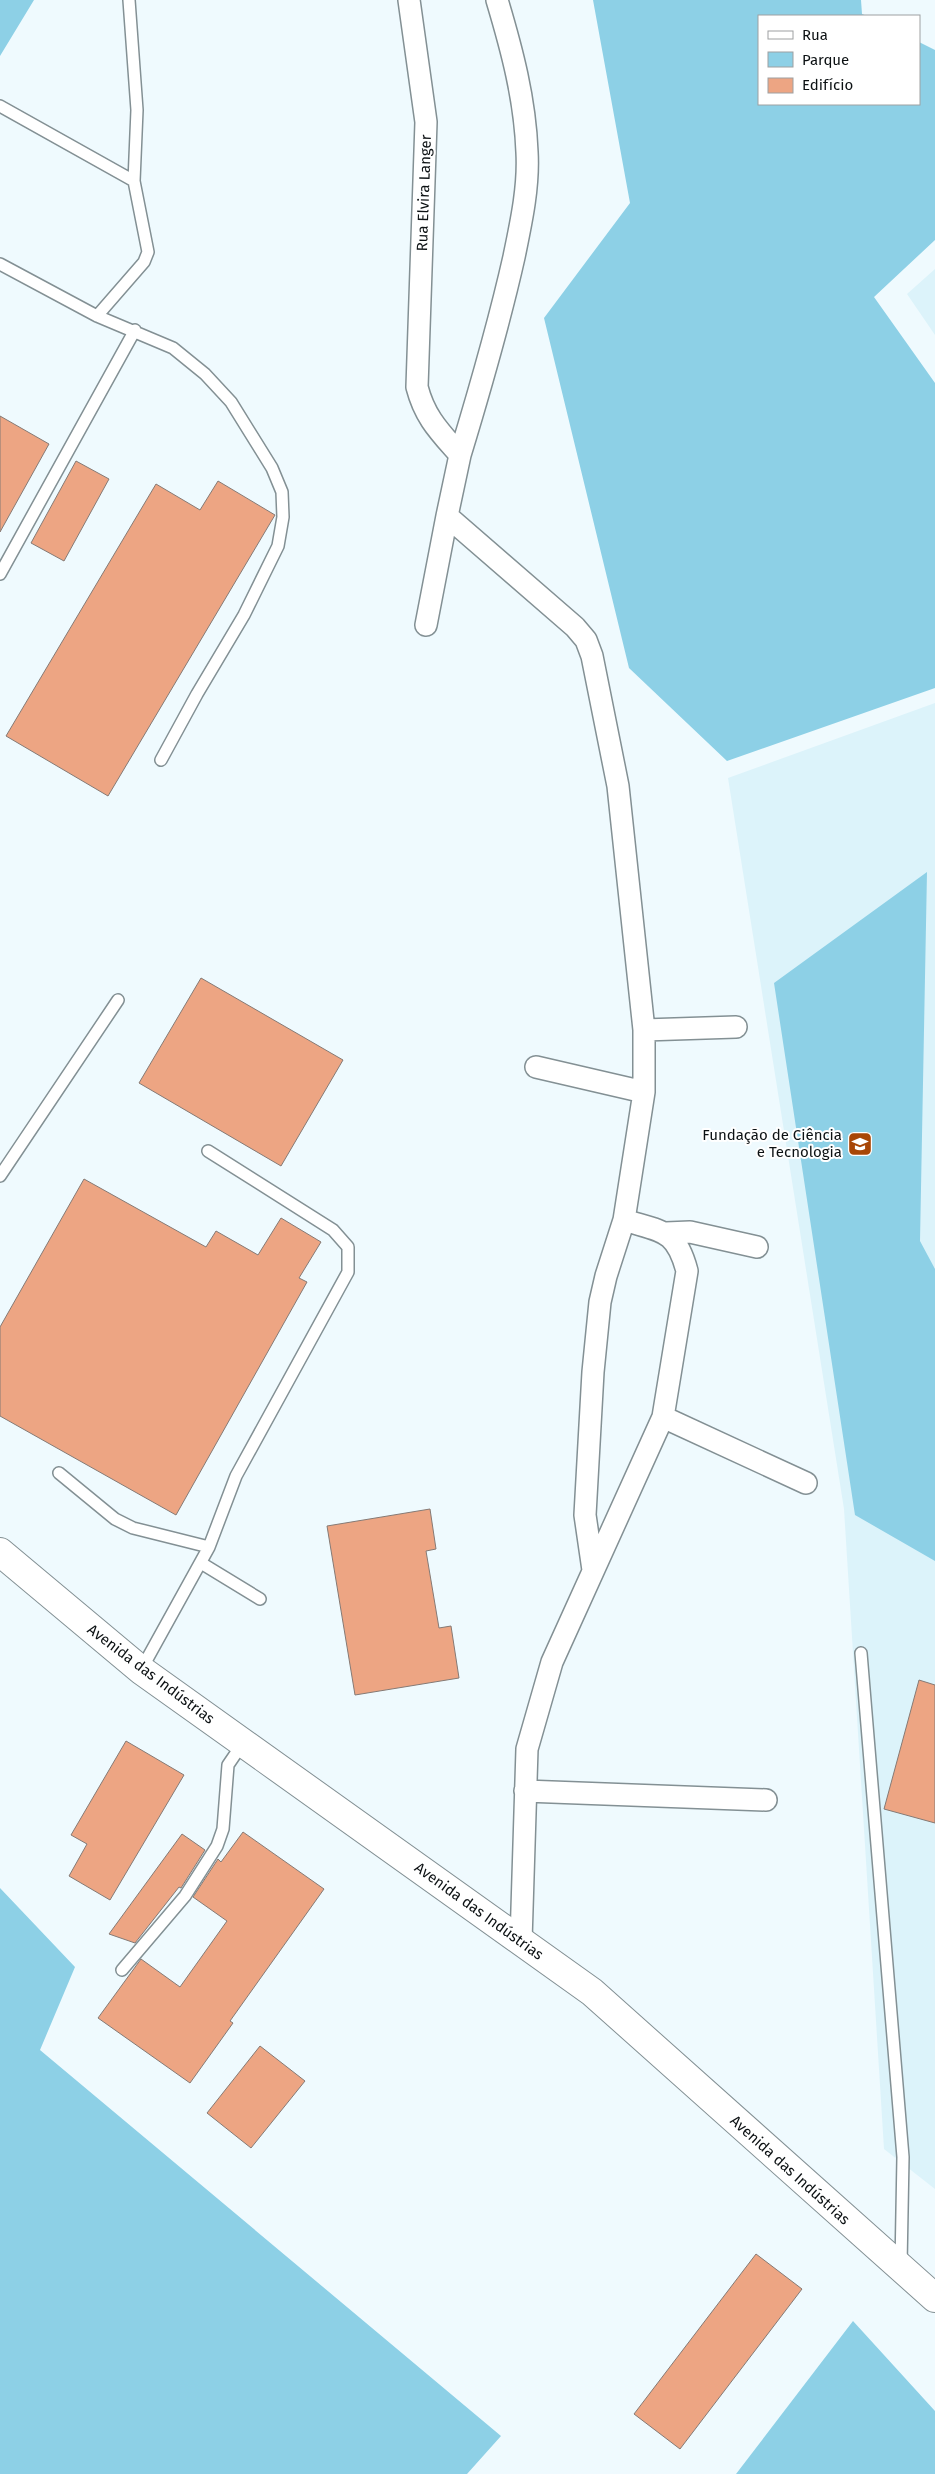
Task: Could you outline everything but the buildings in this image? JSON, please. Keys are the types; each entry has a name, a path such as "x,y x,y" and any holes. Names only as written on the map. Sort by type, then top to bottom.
{"main road":[{"name":"Avenida das Indústrias","path":"0,1552 141,1670 592,1992 935,2298"}],"street":[{"name":"Rua Elvira Langer","path":"409,0 426,122 416,387 422,406 430,420 460,455"},
{"path":"426,625 460,455 500,321 522,216 527,154 524,107 512,51 497,0"},
{"path":"447,516 575,627 586,640 592,656 618,786 644,1030 644,1092 624,1220 606,1276 600,1302 593,1372 585,1515 593,1570"},
{"path":"644,1030 736,1027"},
{"path":"536,1067 644,1092"},
{"path":"624,1220 666,1233 690,1232 756,1247"},
{"path":"521,1941 527,1749 552,1662 663,1417 687,1271 681,1249 666,1233"},
{"path":"663,1417 806,1484"},
{"path":"525,1791 766,1800"}],"lane":[{"path":"97,316 144,262 148,252 134,181 138,110 129,0"},
{"path":"0,106 134,181"},
{"path":"0,264 97,316 135,330 173,348 205,374 231,402 272,468 282,492 283,517 278,546 244,615 197,694 161,760"},
{"path":"0,574 135,330"},
{"path":"0,1176 118,1000"},
{"path":"141,1670 210,1547 236,1476 348,1272 348,1247 333,1230 208,1151"},
{"path":"59,1473 115,1519 133,1528 210,1547"},
{"path":"201,1564 260,1599"},
{"path":"861,1653 903,2157 901,2269"},
{"path":"122,1970 185,1896 217,1846 223,1829 228,1766 244,1743"}],"shaded area":[{"path":"935,269 935,335 907,294"},
{"name":"Fundação de Ciência e Tecnologia","path":"935,703 935,2189 884,2149 844,1509 728,778"}],"green space":[{"path":"0,0 34,0 0,56"},
{"path":"593,0 861,0 862,14 864,15 758,15 758,105 920,105 920,42 935,50 935,240 874,297 935,383 935,688 727,761 629,668 544,318 630,203"},
{"path":"927,872 920,1241 935,1269 935,1561 855,1515 774,983"},
{"path":"0,1888 75,1967 40,2050 501,2436 467,2474 0,2474"},
{"path":"853,2321 935,2411 935,2474 736,2474"}],"place":[{"name":"Fundação de Ciência e Tecnologia","path":"860,1144"}]}
